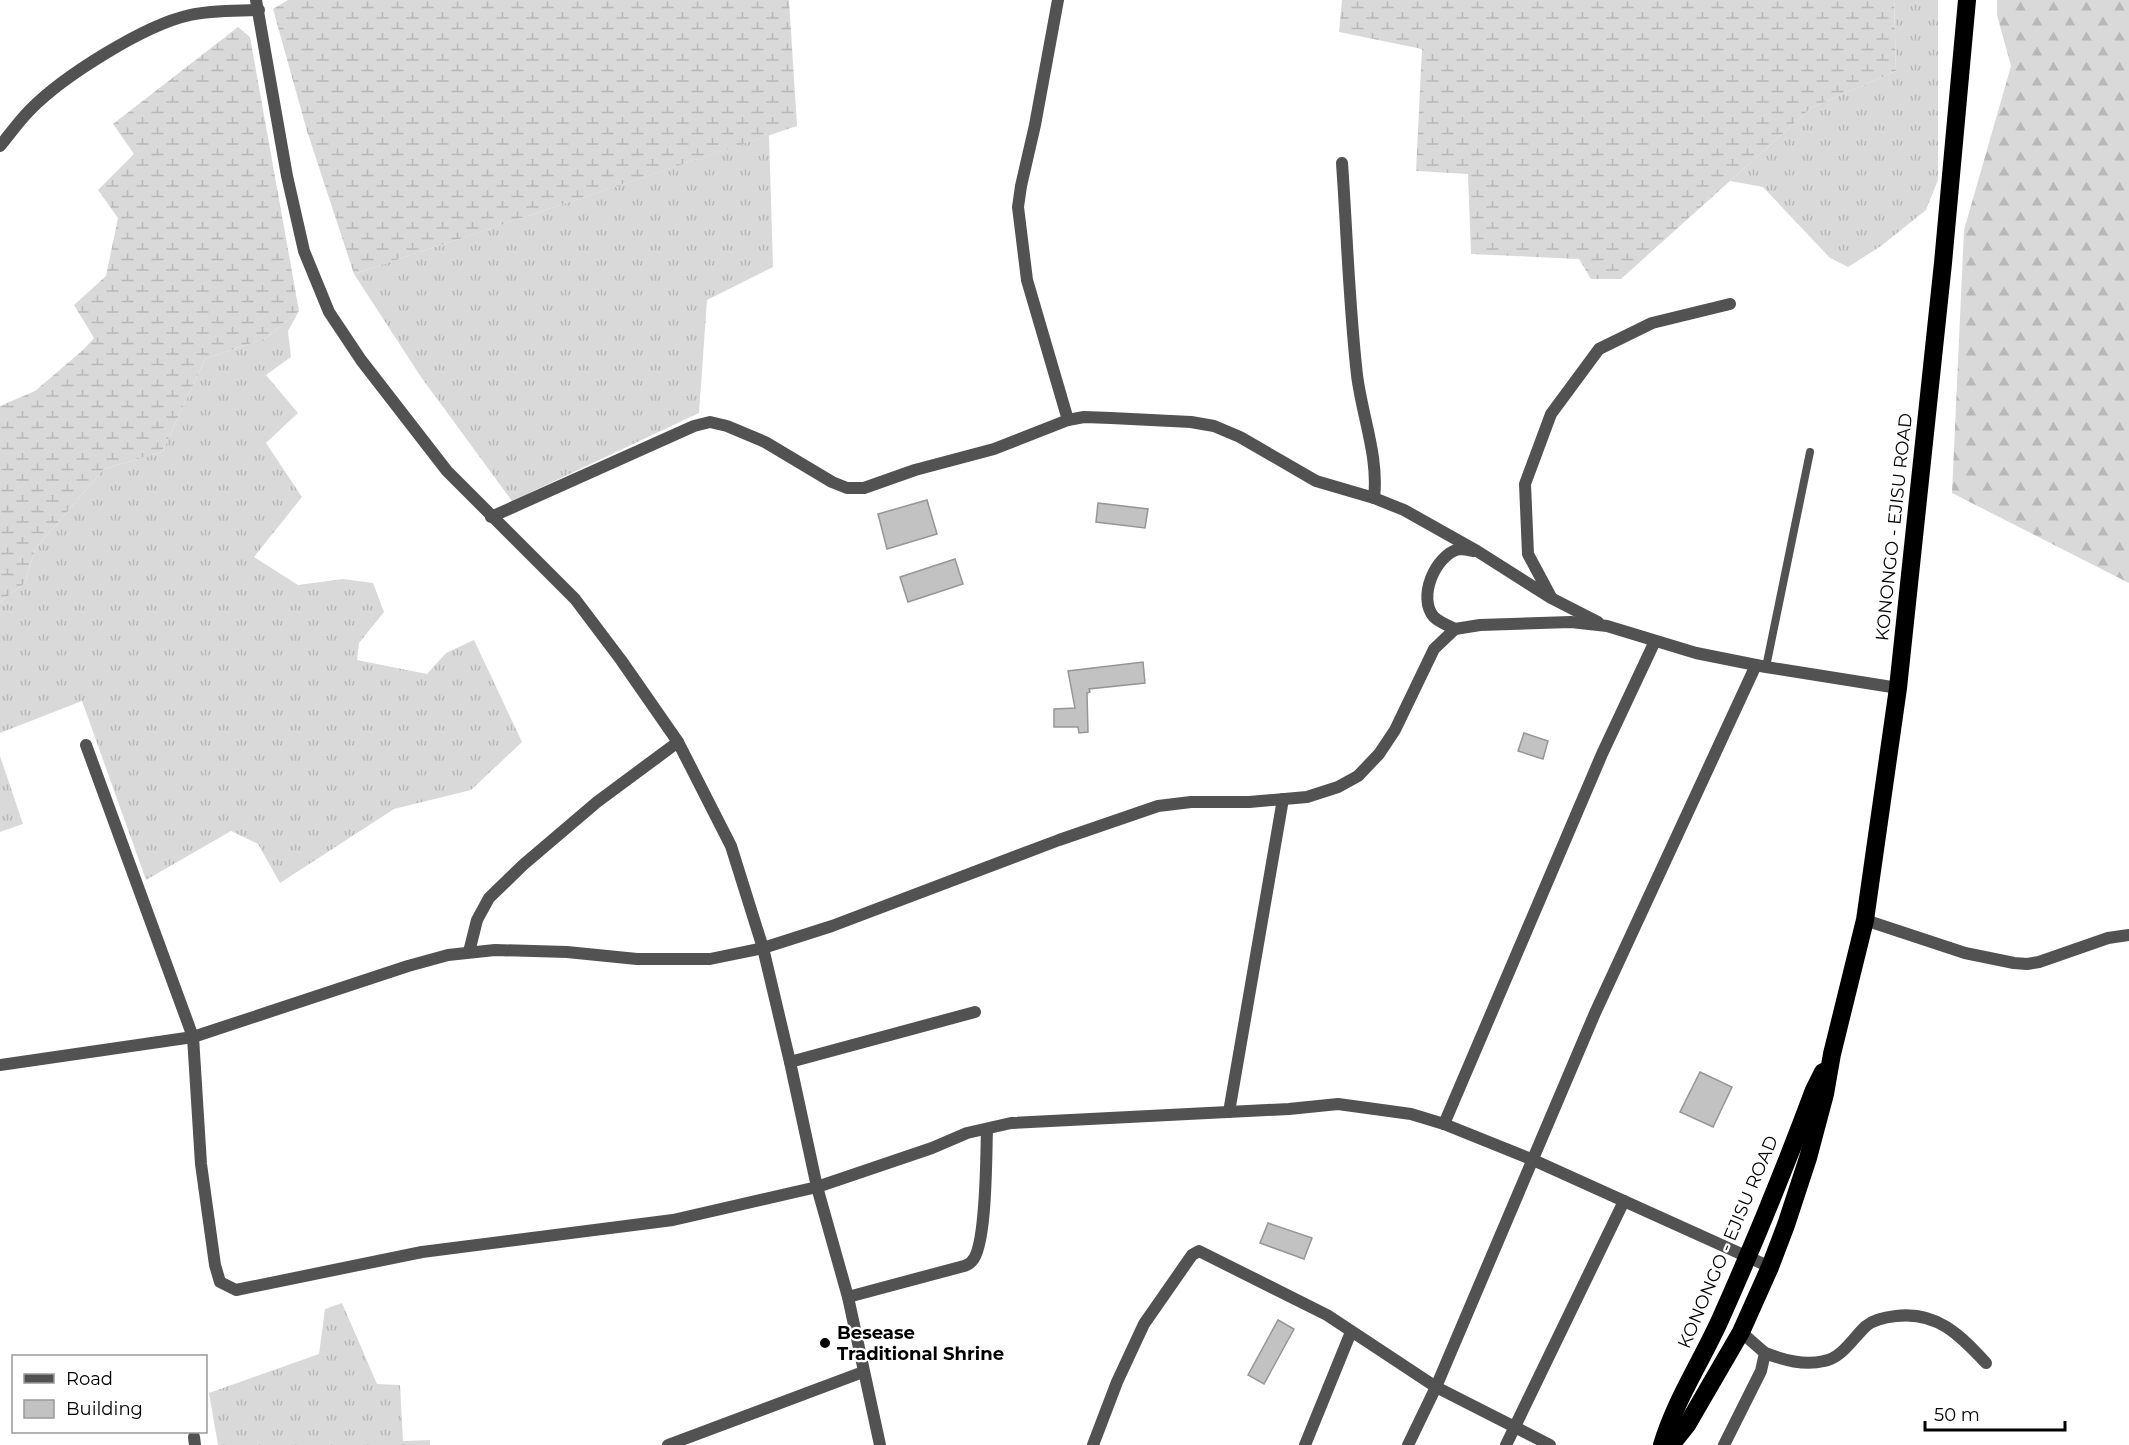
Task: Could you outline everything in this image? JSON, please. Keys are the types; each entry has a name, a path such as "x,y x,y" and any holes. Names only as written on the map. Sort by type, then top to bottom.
{"highway":[{"name":"KONONGO - EJISU ROAD","path":"1671,1445 1687,1425 1741,1332 1770,1267 1808,1158 1865,920 1898,688 1945,251 1967,0"},
{"name":"KONONGO - EJISU ROAD","path":"1662,1445 1672,1417 1749,1256 1814,1090 1832,1054"}],"street":[{"path":"1058,0 1018,207 1027,280 1068,420"},
{"path":"0,146 30,110 72,76 116,48 162,23 191,15 257,5 285,166 304,251 330,312 361,360 447,471 576,599 678,742 731,846 763,948 817,1187 848,1298 880,1445"},
{"path":"1342,163 1354,347 1376,480 1374,498"},
{"path":"1551,598 1528,554 1525,483 1551,414 1599,349 1652,322 1730,304"},
{"path":"491,517 694,426 710,422 727,426 765,442 832,482 847,488 864,488 915,470 994,449 1068,420 1084,417 1191,422 1214,426 1240,437 1316,481 1374,498 1436,527 1551,598 1607,626 1696,652 1761,666 1898,688"},
{"path":"1455,629 1433,616 1427,600 1430,581 1436,566 1446,555 1459,549 1477,551"},
{"path":"0,1065 193,1037 448,955 495,950 567,952 637,958 710,958 763,948 832,926 1050,843 1158,806 1191,802 1249,802 1307,797 1338,787 1358,776 1379,754 1395,730 1434,649 1455,629 1480,625 1571,622 1607,626"},
{"path":"1444,1124 1602,754 1656,641"},
{"path":"1408,1445 1436,1387 1531,1159 1618,962 1761,666"},
{"path":"469,952 477,920 489,898 522,865 597,802 678,742"},
{"path":"86,746 193,1037 201,1164 215,1264 220,1282 236,1290 422,1252 673,1220 817,1187 932,1148 968,1133 1011,1123 1338,1104 1411,1114 1444,1124 1531,1159 1770,1267"},
{"path":"1229,1112 1283,799"},
{"path":"1865,920 1965,953 2021,964 2039,962 2108,938 2129,936"},
{"path":"790,1062 975,1012"},
{"path":"848,1298 964,1266 973,1261 978,1249 984,1204 987,1129"},
{"path":"1506,1445 1624,1201"},
{"path":"1093,1445 1117,1382 1144,1324 1192,1255 1199,1251 1327,1316 1436,1387 1550,1445"},
{"path":"1741,1332 1765,1353 1786,1360 1811,1363 1826,1361 1838,1355 1869,1324 1890,1317 1913,1314 1936,1321 1962,1338 1986,1363"},
{"path":"1305,1445 1351,1332"},
{"path":"1724,1445 1761,1371 1765,1353"},
{"path":"668,1445 863,1372"}],"lane":[{"path":"1761,666 1810,452"}],"green space":[{"path":"288,0 789,0 797,126 354,274 307,131 273,9"},
{"path":"1342,0 1894,0 1896,71 1811,108 1621,279 1591,279 1579,259 1471,254 1468,174 1416,171 1422,49 1339,32"},
{"path":"1894,0 1938,0 1938,180 1926,210 1881,246 1848,267 1830,258 1763,187 1730,181 1811,108 1896,71"},
{"path":"1997,0 2129,0 2129,583 1952,493 1964,230 2011,66 1997,15"},
{"path":"238,27 250,37 299,311 266,338 205,359 162,452 104,469 35,549 25,583 0,602 0,406 35,391 94,338 74,305 106,276 118,218 98,190 134,154 113,124"},
{"path":"769,135 773,267 707,300 699,413 512,501 421,377 354,274"},
{"path":"299,311 288,331 291,357 266,375 298,413 266,443 302,497 254,557 298,585 343,579 373,583 384,612 359,643 357,660 427,674 446,653 474,640 522,742 471,790 394,809 280,883 258,844 231,831 146,880 82,701 0,733 0,602 25,583 35,549 104,469 162,452 205,359 266,338"},
{"path":"0,756 23,824 0,832"},
{"path":"342,1303 377,1384 400,1385 403,1441 430,1440 430,1445 218,1445 209,1393 319,1354 325,1309"}],"building":[{"path":"927,500 937,534 887,549 878,514"},
{"path":"1098,503 1148,509 1145,528 1096,522"},
{"path":"955,559 963,584 908,602 900,577"},
{"path":"1143,662 1145,683 1089,689 1090,692 1087,693 1088,732 1079,733 1078,727 1054,727 1054,709 1075,708 1068,671"},
{"path":"1524,733 1548,741 1543,759 1518,751"},
{"path":"1700,1072 1732,1087 1713,1127 1680,1112"},
{"path":"1268,1223 1312,1238 1304,1259 1260,1243"},
{"path":"1278,1320 1294,1329 1264,1384 1248,1375"}],"place":[{"name":"Besease Traditional Shrine","path":"825,1343"}]}
